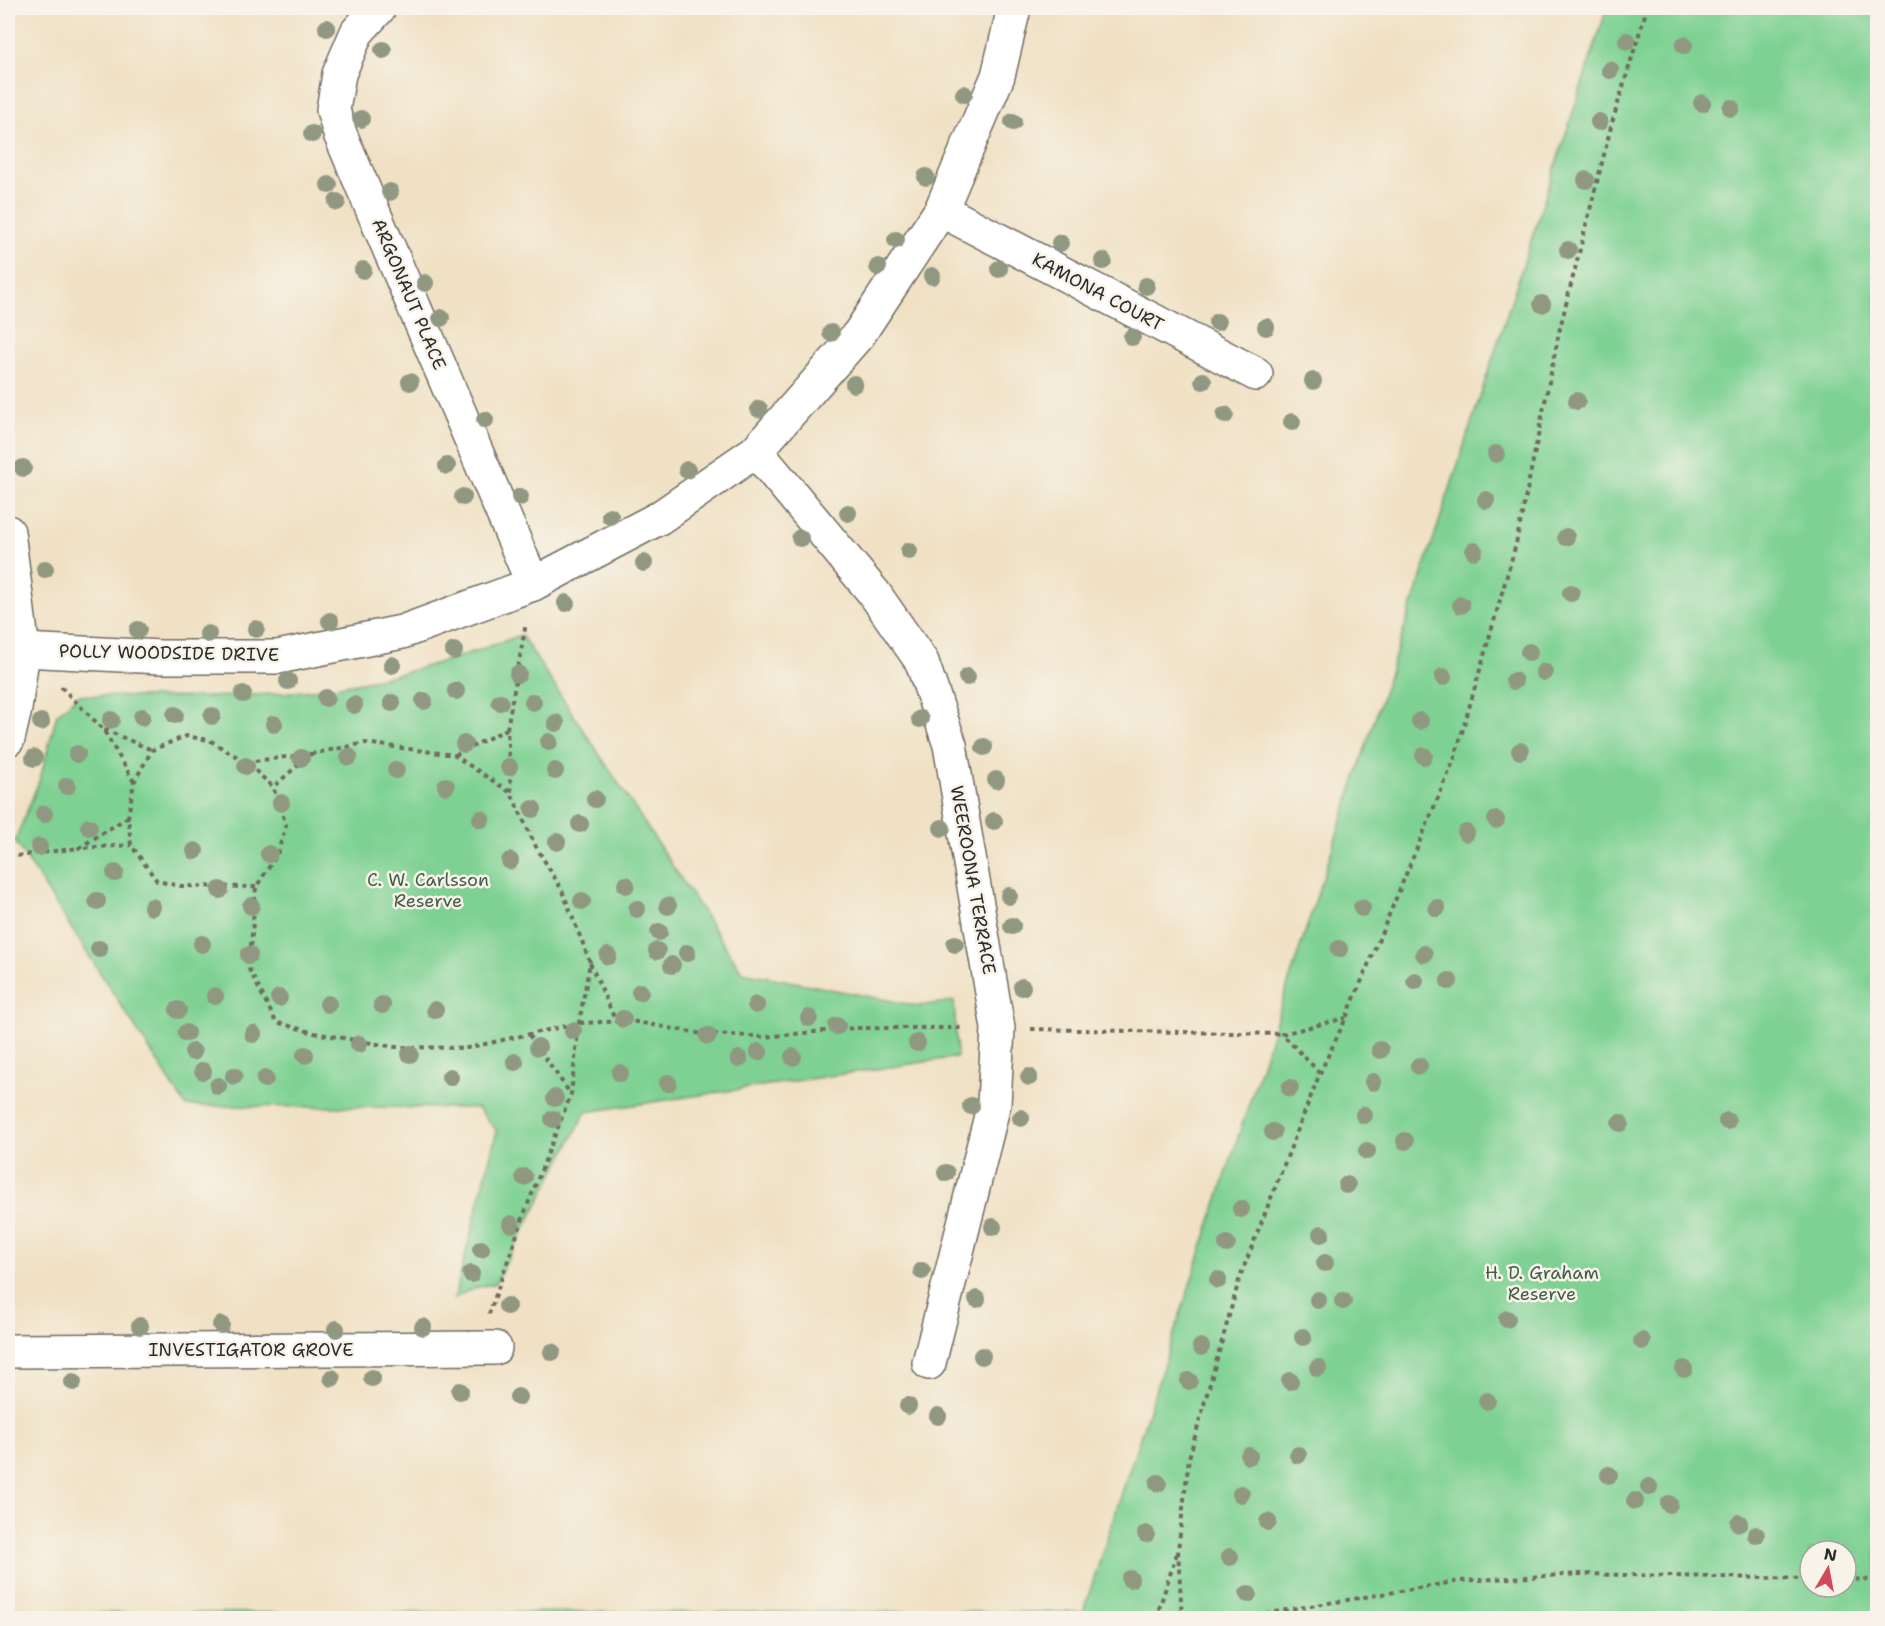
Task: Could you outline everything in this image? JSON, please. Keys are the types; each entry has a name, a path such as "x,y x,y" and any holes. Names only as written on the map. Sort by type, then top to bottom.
{"street":[{"name":"ARGONAUT PLACE","path":"379,8 357,32 339,74 333,110 340,134 533,584"},
{"name":"POLLY WOODSIDE DRIVE","path":"23,650 161,657 278,657 402,632 533,584 659,518 756,451 859,334 941,210 998,76 1014,8"},
{"name":"KAMONA COURT","path":"941,210 1256,374"},
{"name":"WEEROONA TERRACE","path":"756,451 874,593 922,662 950,745 998,1028 994,1104 929,1363"},
{"path":"8,532 23,650 15,709 8,739"},
{"name":"INVESTIGATOR GROVE","path":"8,1351 486,1348"}],"path":[{"path":"1182,1618 1178,1550 1189,1458 1240,1277 1320,1072 1346,1018 1455,757 1516,544 1560,328 1612,123 1647,8"},
{"path":"533,584 507,729 512,793 534,845 562,890 616,1022"},
{"path":"134,782 103,729 152,750"},
{"path":"454,755 507,729"},
{"path":"256,887 180,885 156,881 131,845 128,817 134,782 152,750 186,736 209,740 246,762 273,787 286,825 277,855 256,887 249,969 276,1022 314,1033 395,1047 467,1048 579,1023 632,1021 697,1033 765,1037 854,1028 998,1028 1282,1034 1346,1018"},
{"path":"246,762 311,754 365,743 454,755 512,793"},
{"path":"273,787 311,754"},
{"path":"79,848 128,817"},
{"path":"8,857 79,848 131,845"},
{"path":"486,1348 526,1209 571,1094 579,1023 590,962"},
{"path":"1282,1034 1320,1072"},
{"path":"529,1035 571,1094"},
{"path":"1156,1618 1178,1550"},
{"path":"1239,1618 1460,1581 1580,1574 1798,1579"},
{"path":"1858,1579 1878,1580"}],"green space":[{"name":"H. D. Graham Reserve","path":"1607,8 1877,8 1877,1618 8,1618 8,1613 1083,1612"},
{"name":"C. W. Carlsson Reserve","path":"521,635 742,972 918,1006 954,1001 957,1057 586,1112 495,1284 473,1288 454,1299 497,1131 478,1108 186,1106 15,841 40,779 57,714 79,695 220,697 304,691 387,677 468,654"}]}
